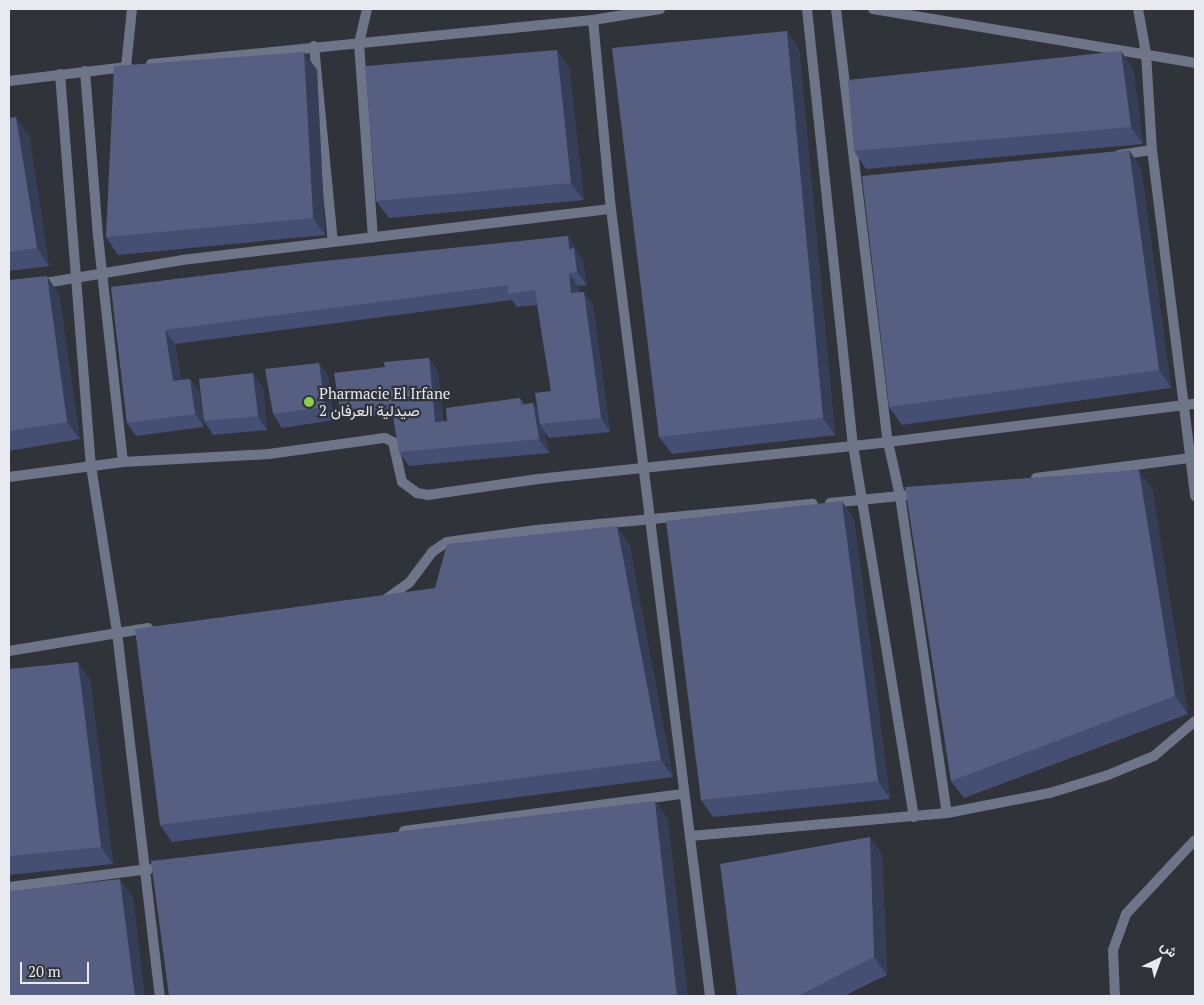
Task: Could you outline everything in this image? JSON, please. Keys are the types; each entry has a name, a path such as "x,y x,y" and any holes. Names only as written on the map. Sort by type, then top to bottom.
{"street":[{"path":"126,67 132,9"},
{"path":"367,9 359,43 374,237"},
{"path":"9,81 314,46 593,20 660,9"},
{"path":"807,9 852,445 864,500 914,817"},
{"path":"836,9 850,82 863,184 888,442 900,496 947,814"},
{"path":"873,9 1112,50 1146,53 1195,63"},
{"path":"1138,9 1146,53 1152,150 1190,405 1191,458 1195,496"},
{"path":"593,20 611,210 651,519 683,794 710,996"},
{"path":"314,46 334,242"},
{"path":"1094,60 1112,50"},
{"path":"85,71 103,272 123,462"},
{"path":"60,74 74,278 91,466 116,632 160,996"},
{"path":"1103,156 1152,150"},
{"path":"28,286 103,272 374,237 611,210"},
{"path":"9,477 123,462 269,454 386,438 393,442 402,482 417,493 428,495 538,479 888,442 1190,405"},
{"path":"1026,480 1191,458"},
{"path":"372,603 398,592 432,552 447,542 651,519 864,500 929,492"},
{"path":"9,650 156,627"},
{"path":"690,836 947,814 1050,793 1108,775 1154,756 1195,721"},
{"path":"396,832 683,794"},
{"path":"1116,996 1113,950 1126,914 1195,840"},
{"path":"9,887 163,867"}],"building":[{"path":"787,31 823,418 659,437 612,48"},
{"path":"557,50 571,183 376,201 365,66"},
{"path":"1121,51 1131,127 854,151 848,80"},
{"path":"304,52 313,218 106,237 114,66"},
{"path":"16,117 37,248 9,252 9,118"},
{"path":"1129,150 1159,370 889,407 862,176"},
{"path":"568,236 569,249 574,248 577,272 569,273 571,293 584,292 601,418 540,424 535,393 551,391 535,290 508,294 508,285 165,330 173,381 190,379 195,414 127,423 111,287 305,263"},
{"path":"47,276 67,422 9,431 9,280"},
{"path":"429,358 435,422 447,421 446,408 520,398 521,405 533,403 539,439 399,452 384,362"},
{"path":"319,363 325,407 273,414 265,369"},
{"path":"385,367 391,404 340,410 334,373"},
{"path":"253,373 258,416 204,421 199,379"},
{"path":"1139,470 1175,696 951,781 905,487"},
{"path":"842,501 878,781 701,800 666,521"},
{"path":"617,526 661,760 160,825 135,629 435,588 447,544"},
{"path":"78,662 101,847 9,856 9,669"},
{"path":"655,801 677,996 169,996 151,861"},
{"path":"870,837 874,957 798,996 737,996 720,864"},
{"path":"120,879 135,996 9,996 9,891"}],"place":[{"name":"Pharmacie El Irfane صيدلية العرفان 2","path":"309,402"}]}
